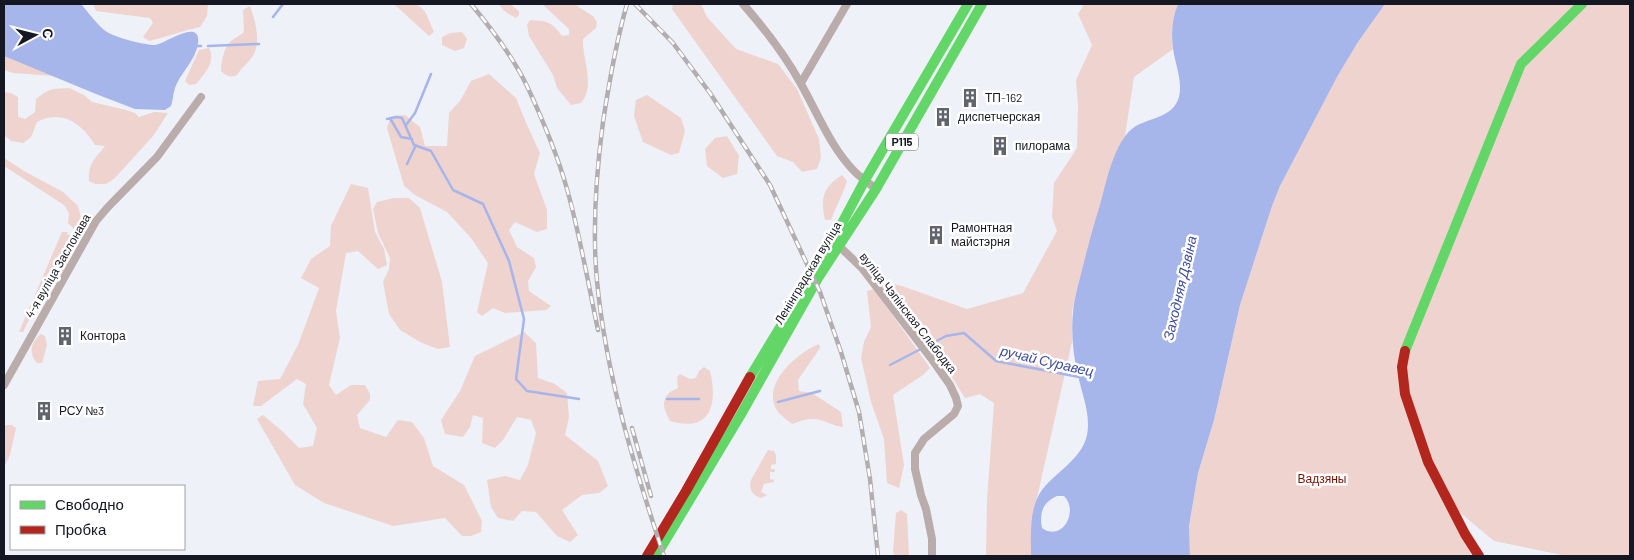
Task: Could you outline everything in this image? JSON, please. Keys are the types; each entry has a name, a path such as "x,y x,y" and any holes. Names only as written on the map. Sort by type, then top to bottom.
{"main road":[{"name":"Ленінградская вуліца","path":"736,413 754,369 832,242 865,180 968,4"},
{"name":"Ленінградская вуліца","path":"647,556 736,413 763,375 803,304 876,188 982,4"},
{"path":"1479,556 1465,534 1428,462 1405,394 1402,367 1406,346 1521,64 1582,4"},
{"name":"Ленінградская вуліца","path":"656,556 729,424"}],"street":[{"path":"743,4 769,33 801,83 828,135 855,172 876,188"},
{"path":"801,83 847,4"},
{"path":"924,80 934,86"},
{"name":"4-я вуліца Заслонава","path":"4,385 96,221 157,157 201,97"},
{"name":"вуліца Чэпінская Слабодка","path":"839,246 862,268 931,358 950,384 958,406 954,414 924,439 915,453 915,469 929,519 932,556"},
{"path":"754,369 763,375"}],"green space":[{"path":"93,4 208,4 207,16 200,27 149,41 143,37 153,23 150,18 96,11"},
{"path":"394,4 417,5 424,11 434,32 429,36"},
{"path":"499,4 510,4 519,11 519,15 516,18"},
{"path":"542,4 574,4 593,16 597,22 596,28 583,39 588,88 581,103 571,105 557,88 553,75 529,36 527,25 530,20 549,23 562,36 569,35 569,29"},
{"path":"673,4 701,4 707,17 736,49 778,64 797,89 819,139 821,158 817,169 802,172 793,162 777,156 672,9"},
{"path":"1084,4 1178,4 1172,26 1173,49 1134,77 1125,136 1110,170 1076,293 1072,312 1072,342 1035,507 1031,556 986,556 987,500 994,403 980,394 965,398 945,366 875,280 902,286 967,309 1023,293 1057,231 1052,217 1054,183 1077,148 1078,106 1076,80 1092,45 1078,14"},
{"name":"Вадзяны","path":"1385,4 1630,4 1630,556 1567,556 1494,541 1439,495 1472,556 1190,556 1189,526 1198,473 1214,420 1240,305 1272,206 1280,186 1337,77 1358,42"},
{"path":"250,6 257,32 257,45 252,57 237,75 228,76 221,71 223,55 226,47 232,40 244,32 243,10"},
{"path":"462,32 467,39 464,48 455,51 442,45 442,37 450,33"},
{"path":"209,48 211,58 208,67 196,84 189,85 185,81 199,50"},
{"path":"4,56 54,76 13,73 4,70"},
{"path":"489,74 516,98 540,153 534,174 547,210 547,229 537,232 515,222 509,230 517,247 534,258 536,267 528,281 529,291 551,306 546,310 505,313 493,308 482,316 477,312 488,263 471,238 447,212 415,195 404,186 387,128 391,116 405,115 420,127 425,146 447,146 449,113 460,101 471,81"},
{"path":"69,88 84,95 92,102 126,110 135,113 139,117 154,112 168,113 153,136 115,178 106,184 95,184 89,181 91,165 105,146 95,145 84,130 70,120 54,117 37,122 31,137 23,143 11,141 4,135 4,92 18,97 18,117 25,119 35,112 36,99 41,95 51,90"},
{"path":"647,95 681,118 685,131 679,153 671,155 643,142 634,116 636,100"},
{"path":"727,136 739,156 737,174 723,178 707,166 705,149 715,138"},
{"path":"4,158 63,192 78,206 81,218 78,226 73,228 68,223 69,213 64,205 4,166"},
{"path":"842,175 847,181 844,191 831,220 825,220 824,194 831,184"},
{"path":"351,184 368,188 375,232 384,249 387,265 378,269 358,251 346,253 336,311 340,338 329,385 336,395 351,385 365,385 370,394 370,400 357,415 360,428 386,437 398,420 412,422 424,438 433,466 464,485 482,521 481,532 471,536 462,536 445,518 393,526 324,503 295,485 257,419 263,415 299,448 313,446 317,428 303,404 306,384 297,379 261,406 253,406 258,381 280,379 298,345 319,288 301,278 311,259 330,246 331,226"},
{"path":"394,198 409,198 420,208 442,282 450,347 438,349 422,343 400,330 389,314 383,282 389,269 390,258 378,233 373,209 377,202"},
{"path":"62,232 67,232 68,235 76,234 77,241 63,273 44,290 23,332 19,332"},
{"path":"874,289 930,368 923,375 893,395 904,465 899,488 887,483 884,439 871,402 861,358 864,342 871,327 867,291"},
{"path":"524,332 536,343 538,378 555,384 567,393 569,417 565,435 598,461 608,486 599,493 582,495 562,510 578,535 570,542 557,536 536,512 522,511 513,521 498,518 491,507 487,480 505,476 520,480 528,465 536,433 531,420 517,417 503,440 495,448 482,443 483,418 473,415 470,427 463,437 445,434 441,420 460,391 475,356"},
{"path":"41,334 45,336 47,345 42,363 37,363 32,356 32,348 35,340"},
{"path":"819,344 820,348 798,380 799,391 812,393 841,412 843,427 816,419 792,424 775,407 774,387 785,369 802,354"},
{"path":"704,367 710,371 713,394 712,404 708,413 703,419 695,423 684,424 670,421 664,408 664,401 669,393 678,388 677,377 680,374 690,379 696,378 699,371"},
{"path":"12,425 16,428 10,455 4,467 4,427"},
{"path":"768,450 774,451 776,455 776,464 771,465 771,469 775,469 775,472 770,472 770,479 774,480 774,482 764,484 761,492 767,495 761,498 752,492 750,484"},
{"path":"901,510 907,514 909,556 895,556 893,552 896,513"}],"water":[{"path":"4,4 81,4 104,30 117,37 155,45 181,34 194,32 197,36 197,49 174,90 171,106 165,110 135,109 4,56"},
{"name":"Заходняя Дзвіна","path":"1178,4 1385,4 1358,42 1337,77 1280,186 1272,206 1240,305 1214,420 1198,473 1189,526 1190,556 1031,556 1031,524 1036,500 1046,486 1079,452 1087,435 1087,412 1074,352 1073,312 1087,251 1110,168 1117,150 1126,135 1139,125 1168,112 1174,107 1180,94 1180,81 1172,37","holes":["1064,496 1070,509 1066,523 1056,531 1050,532 1042,528 1041,518 1045,505 1052,498"]}],"waterway":[{"path":"273,17 283,4"},
{"name":"ручай Суравец","path":"208,46 259,44"},
{"path":"406,125 415,113 431,74"},
{"name":"ручай Суравец","path":"390,118 401,137 412,139"},
{"name":"ручай Суравец","path":"387,119 402,118 414,145 431,151 453,190 483,204 509,261 524,319 516,379 527,391 579,399"},
{"path":"407,164 416,145"},
{"name":"ручай Суравец","path":"890,365 946,336 964,333 996,361 1079,377"},
{"name":"ручай Суравец","path":"778,402 820,391"},
{"name":"ручай Суравец","path":"667,399 699,399"}],"railway":[{"path":"471,4 515,64 527,86 549,137 572,206 598,330"},
{"path":"627,4 613,63 601,142 596,202 597,281 601,316 614,386 632,454 664,556"},
{"path":"635,4 673,43 710,93 770,185 820,292 859,412 870,479 878,556"},
{"path":"632,428 651,496"}],"traffic: fast":[{"path":"750,377 832,242 865,180 968,4"},
{"path":"656,556 740,416 818,278 876,189 982,4"},
{"path":"1405,351 1521,64 1582,4"}],"traffic: jam":[{"path":"1405,351 1402,367 1405,394 1428,462 1465,534 1479,556"},
{"path":"647,556 750,377"}],"place":[{"name":"ТП-162","path":"970,98"},
{"name":"диспетчерская","path":"943,117"},
{"name":"пилорама","path":"1000,146"},
{"name":"Рамонтная майстэрня","path":"936,235"},
{"name":"Контора","path":"65,336"},
{"name":"РСУ №3","path":"44,411"}]}
